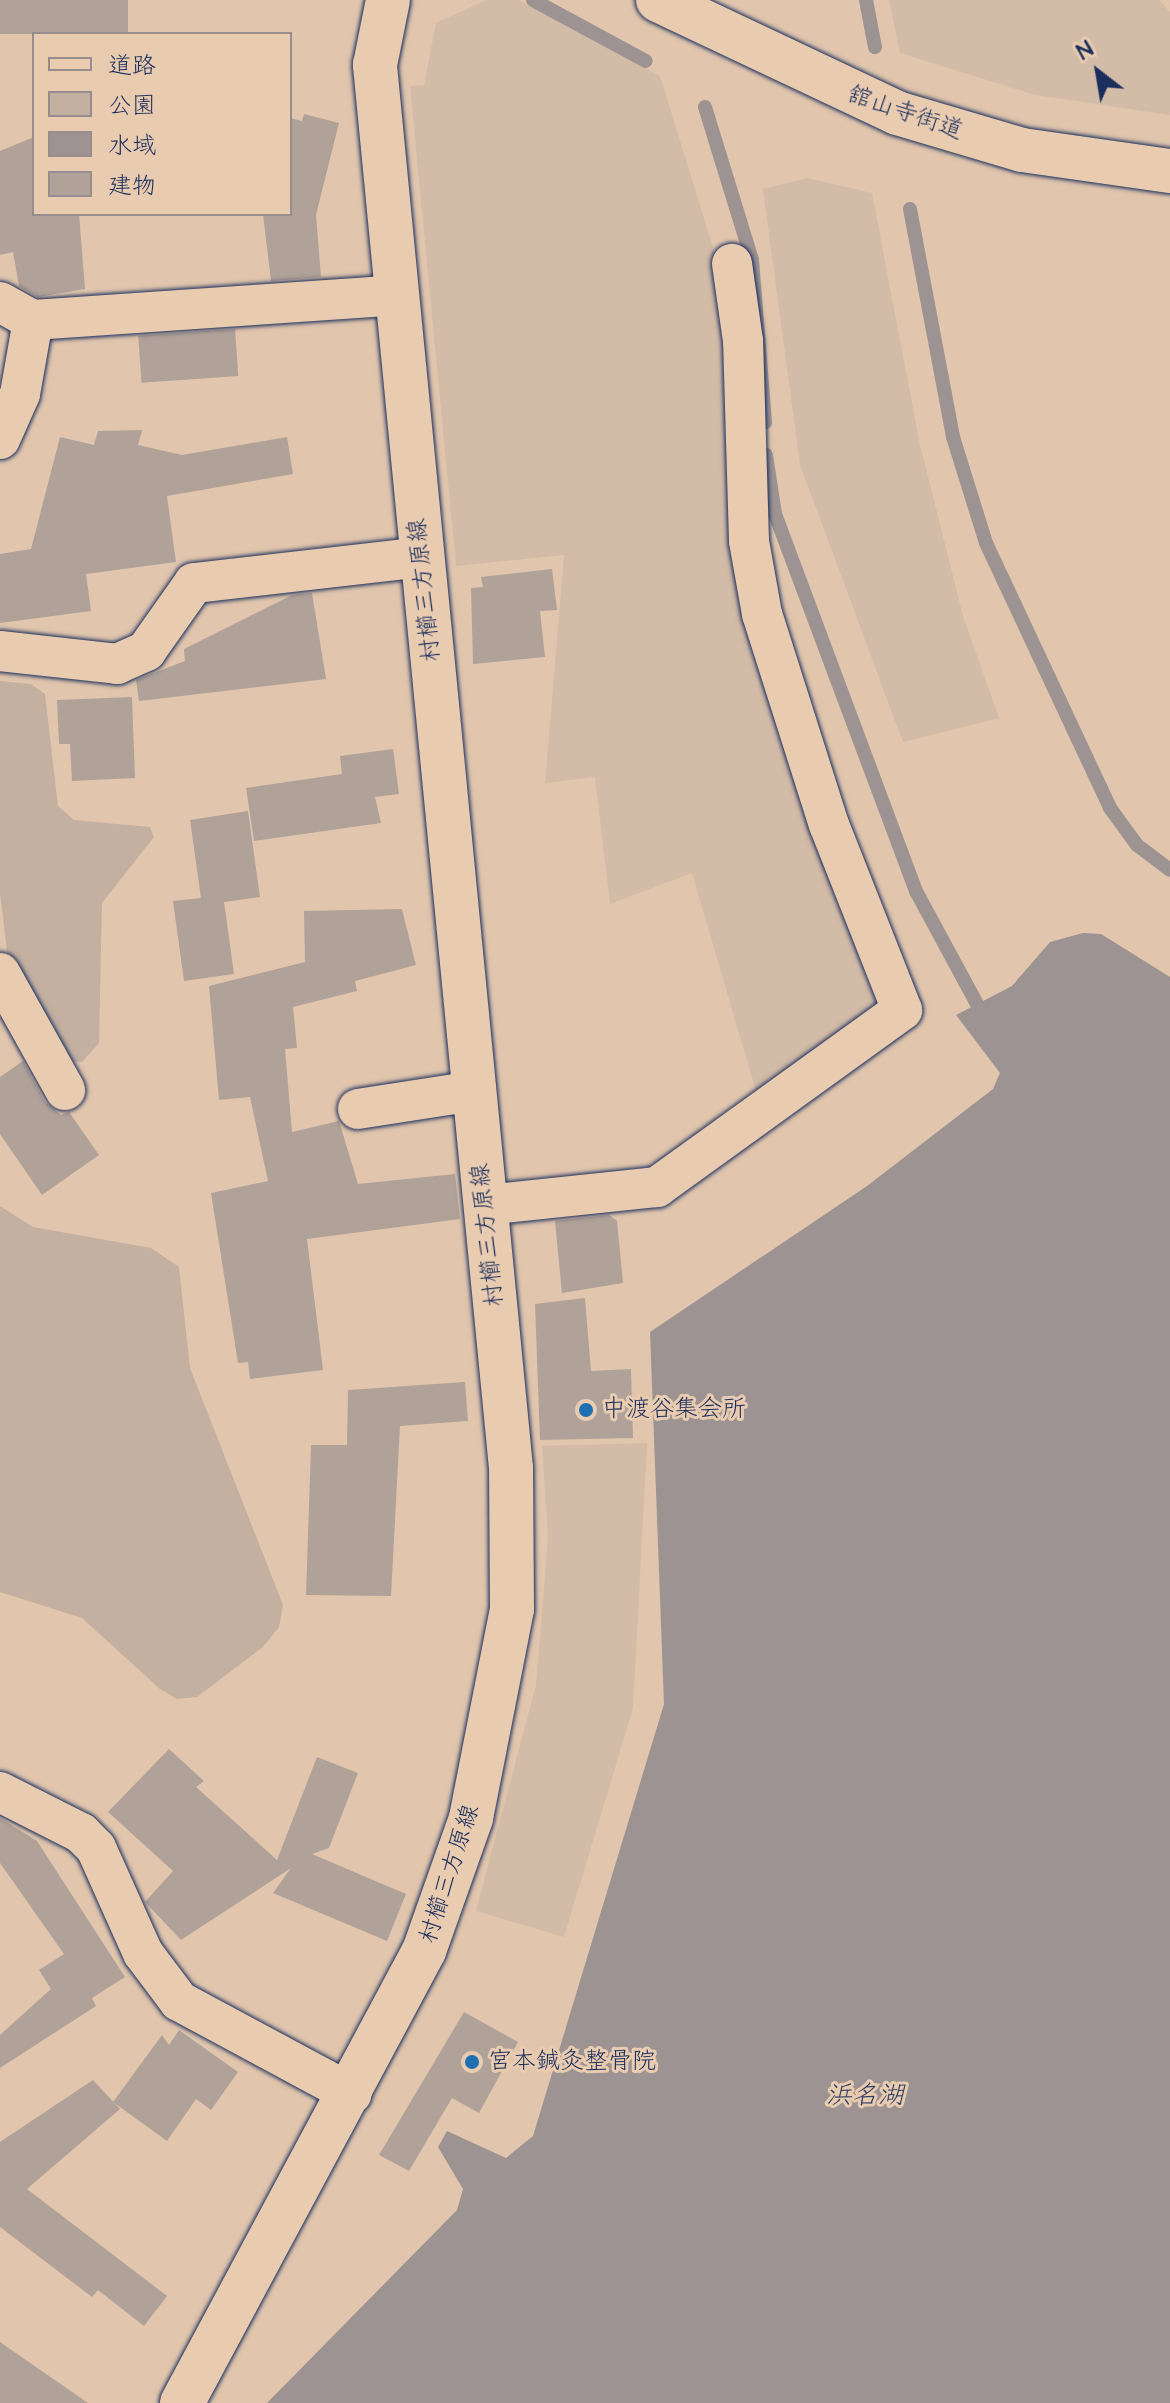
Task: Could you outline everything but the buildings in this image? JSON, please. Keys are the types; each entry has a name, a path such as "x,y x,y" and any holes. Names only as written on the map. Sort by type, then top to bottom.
{"main road":[{"name":"村櫛三方原線","path":"182,2403 395,2016 449,1886 503,1679 515,1539 375,65 388,0"},
{"name":"舘山寺街道","path":"658,0 897,113 1022,150 1170,171"}],"street":[{"path":"485,1205 657,1187 902,1010 813,726 754,577 732,264"},
{"path":"0,439 20,394 16,311 397,295"},
{"path":"0,651 117,664 146,651 194,583 422,557"},
{"path":"0,973 65,1090"},
{"path":"358,1109 474,1091"},
{"path":"0,1792 81,1833 96,1848 143,1953 179,2001 352,2094"}],"shaded area":[{"path":"486,0 519,0 660,76 719,267 734,504 881,993 875,1014 758,1098 692,873 610,904 595,777 545,783 564,555 456,566 410,86 424,85 436,23"},
{"path":"889,0 1159,0 1170,12 1170,115 1035,95 900,53"},
{"path":"807,178 872,193 920,445 963,616 999,718 903,742 800,465 763,189"},
{"path":"647,1443 633,1708 564,1937 476,1911 536,1685 548,1538 542,1446"}],"green space":[{"path":"0,681 31,684 45,694 58,806 74,820 150,827 154,837 102,903 99,1043 82,1062 68,1061 8,959 0,893"},
{"path":"0,1206 33,1227 151,1248 179,1267 190,1368 283,1605 279,1627 263,1647 197,1697 177,1699 160,1689 82,1618 0,1592"}],"water":[{"name":"浜名湖","path":"1083,933 1101,934 1170,977 1170,2403 267,2403 457,2210 463,2189 438,2147 447,2131 506,2158 533,2136 664,1704 650,1332 867,1186 993,1089 1000,1073 956,1015 1012,986 1050,942"}],"waterway":[{"path":"533,0 646,61"},
{"path":"866,0 875,47"},
{"path":"705,107 752,260 765,422"},
{"path":"910,209 953,437 986,543 1110,808 1137,845 1170,870"},
{"path":"766,455 775,514 917,893 977,1004"}],"place":[{"name":"中渡谷集会所","path":"586,1410"},
{"name":"宮本鍼灸整骨院","path":"472,2062"}]}
